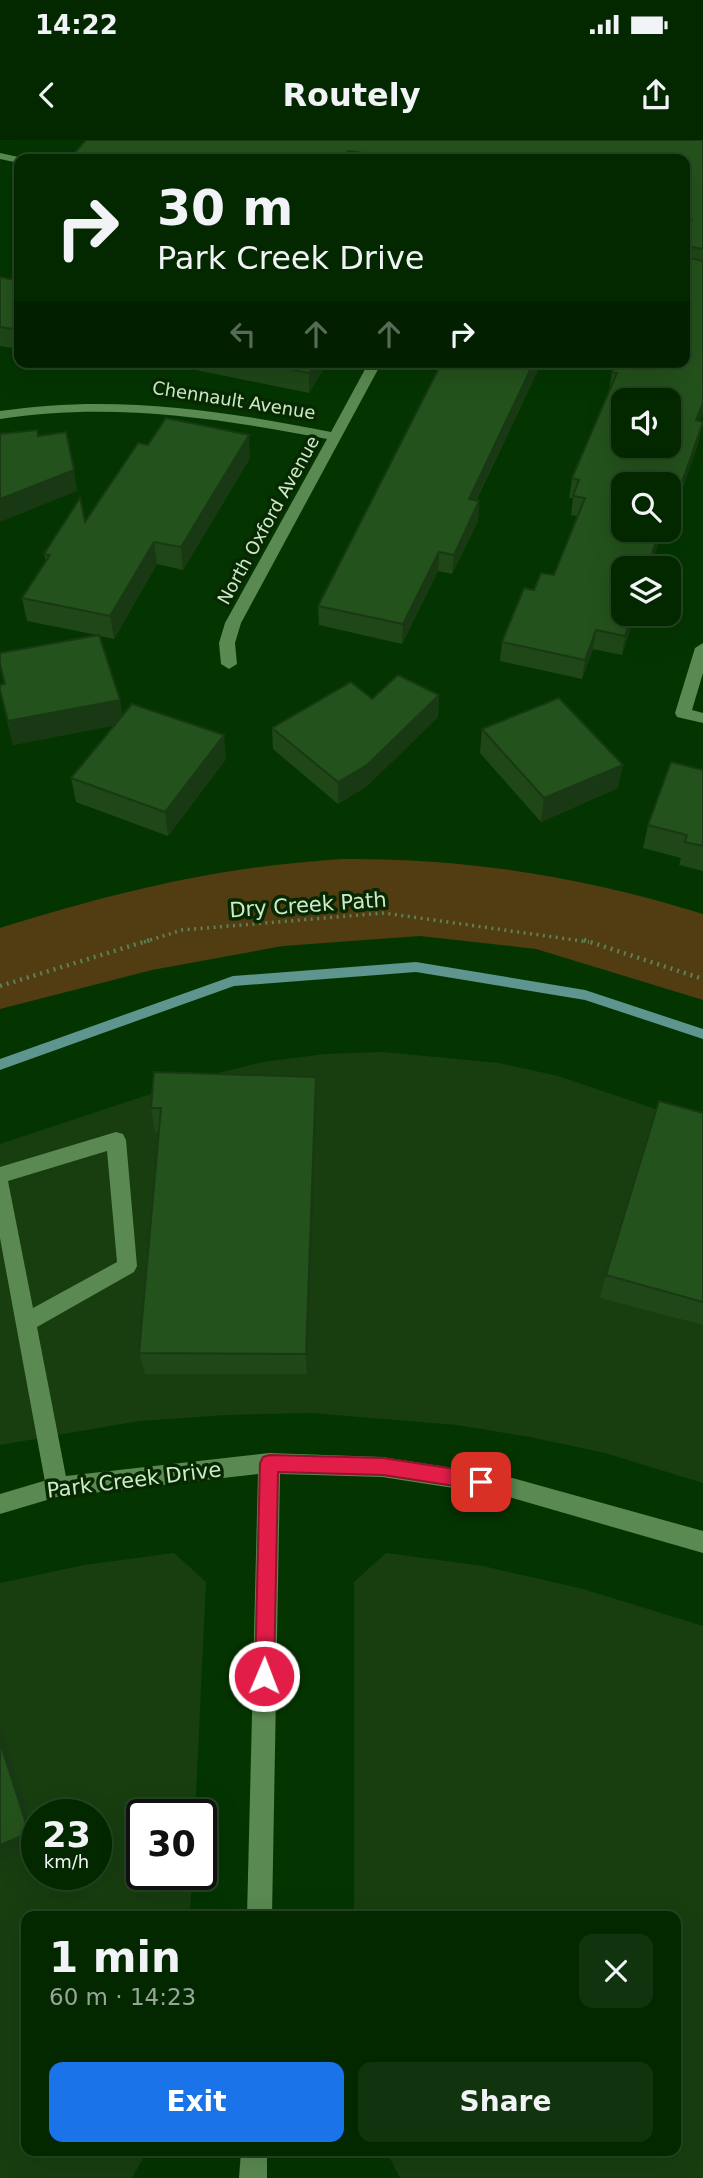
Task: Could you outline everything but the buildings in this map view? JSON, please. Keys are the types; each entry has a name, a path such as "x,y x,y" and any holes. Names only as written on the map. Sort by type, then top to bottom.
{"street":[{"name":"North Oxford Avenue","path":"229,664 227,643 233,623 373,368"},
{"name":"Chennault Avenue","path":"0,415 88,403 140,404 227,416 336,437"},
{"path":"703,648 683,713 703,718"},
{"path":"0,1175 116,1140 127,1266 26,1323"},
{"path":"0,1185 6,1247 26,1323 57,1487"},
{"path":"259,1911 269,1463"},
{"name":"Park Creek Drive","path":"0,1504 57,1487 269,1463 383,1467 505,1486 703,1542"},
{"path":"253,2178 254,2156"}],"path":[{"name":"Dry Creek Path","path":"0,986 182,930 384,913 581,939 703,979"}],"shaded area":[{"path":"342,859 434,862 525,872 614,890 703,914 703,1000 536,949 420,936 283,946 152,970 0,1009 0,928 169,883 253,868"},
{"path":"383,1052 499,1063 558,1076 703,1125 703,1483 605,1453 530,1437 457,1425 311,1413 139,1421 0,1445 0,1144 202,1077 263,1062 325,1054"},
{"path":"174,1553 206,1582 196,1799 126,1799 126,1890 191,1890 190,1911 21,1911 21,2156 144,2156 132,2178 0,2178 0,1583 84,1565"},
{"path":"386,1553 483,1566 583,1589 703,1626 703,2178 400,2178 389,2156 681,2156 681,1911 354,1911 354,1582"}],"waterway":[{"path":"0,1065 233,981 416,967 585,995 703,1034"}],"route":[{"path":"264,1676 269,1463 383,1467 481,1482"}]}
